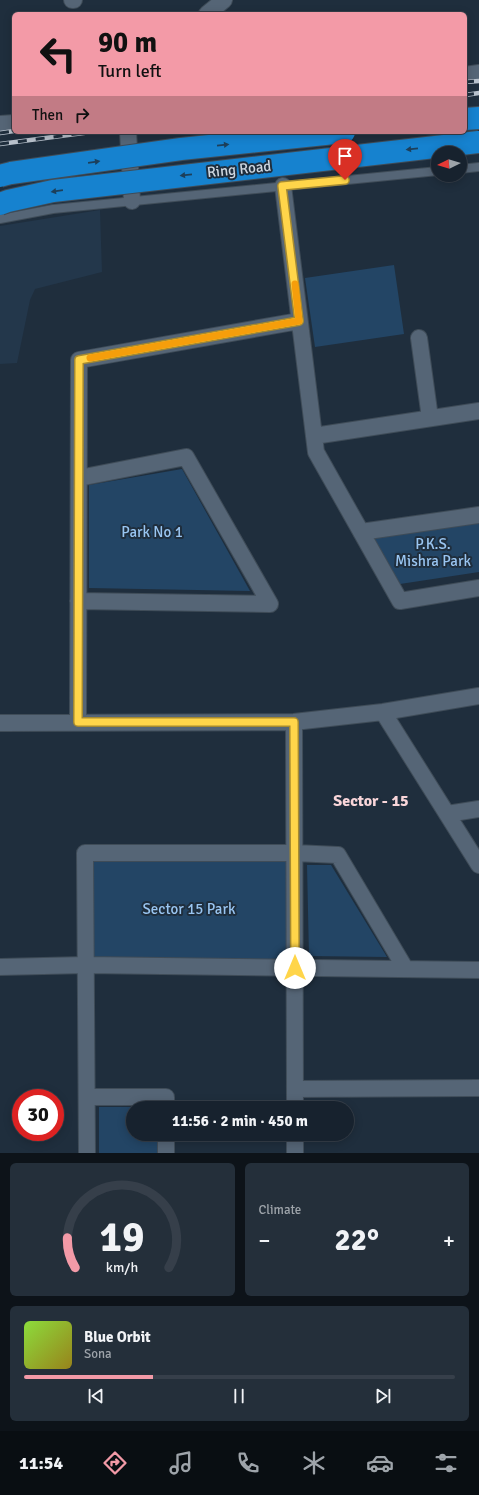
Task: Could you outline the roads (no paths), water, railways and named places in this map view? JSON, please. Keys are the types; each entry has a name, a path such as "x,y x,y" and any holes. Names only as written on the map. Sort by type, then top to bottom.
{"highway":[{"path":"467,119 479,118"},
{"name":"Ring Road","path":"0,176 11,173 181,150 326,134"},
{"name":"Ring Road","path":"0,204 16,199 68,189 479,142"}],"street":[{"path":"209,12 224,0"},
{"path":"467,75 479,73"},
{"path":"0,124 12,123"},
{"path":"128,134 132,201"},
{"path":"282,186 316,452 400,601 479,588"},
{"path":"78,722 79,360 299,321"},
{"path":"419,338 430,418"},
{"path":"314,436 479,410"},
{"path":"78,601 270,604 186,457 79,478"},
{"path":"361,532 479,515"},
{"path":"0,723 294,722 383,712 479,696"},
{"path":"383,712 479,865"},
{"path":"294,722 295,1101"},
{"path":"447,814 479,809"},
{"path":"87,1153 85,854 295,853 338,855 405,968"},
{"path":"0,967 86,965 479,970"},
{"path":"295,1089 479,1088"},
{"path":"87,1097 166,1097 166,1101"},
{"path":"166,1141 166,1153"},
{"path":"295,1141 295,1153"}],"lane":[{"path":"467,168 479,167"},
{"path":"0,219 53,209 431,172"}],"railway":[{"path":"467,82 479,81"},
{"path":"467,95 479,93"},
{"path":"0,133 12,131"},
{"path":"0,144 76,134"}],"district":[{"name":"Sector - 15","path":"371,801"}],"park label":[{"name":"Park No 1","path":"152,532"},
{"name":"P.K.S. Mishra Park","path":"433,552"},
{"name":"Sector 15 Park","path":"189,909"}]}
